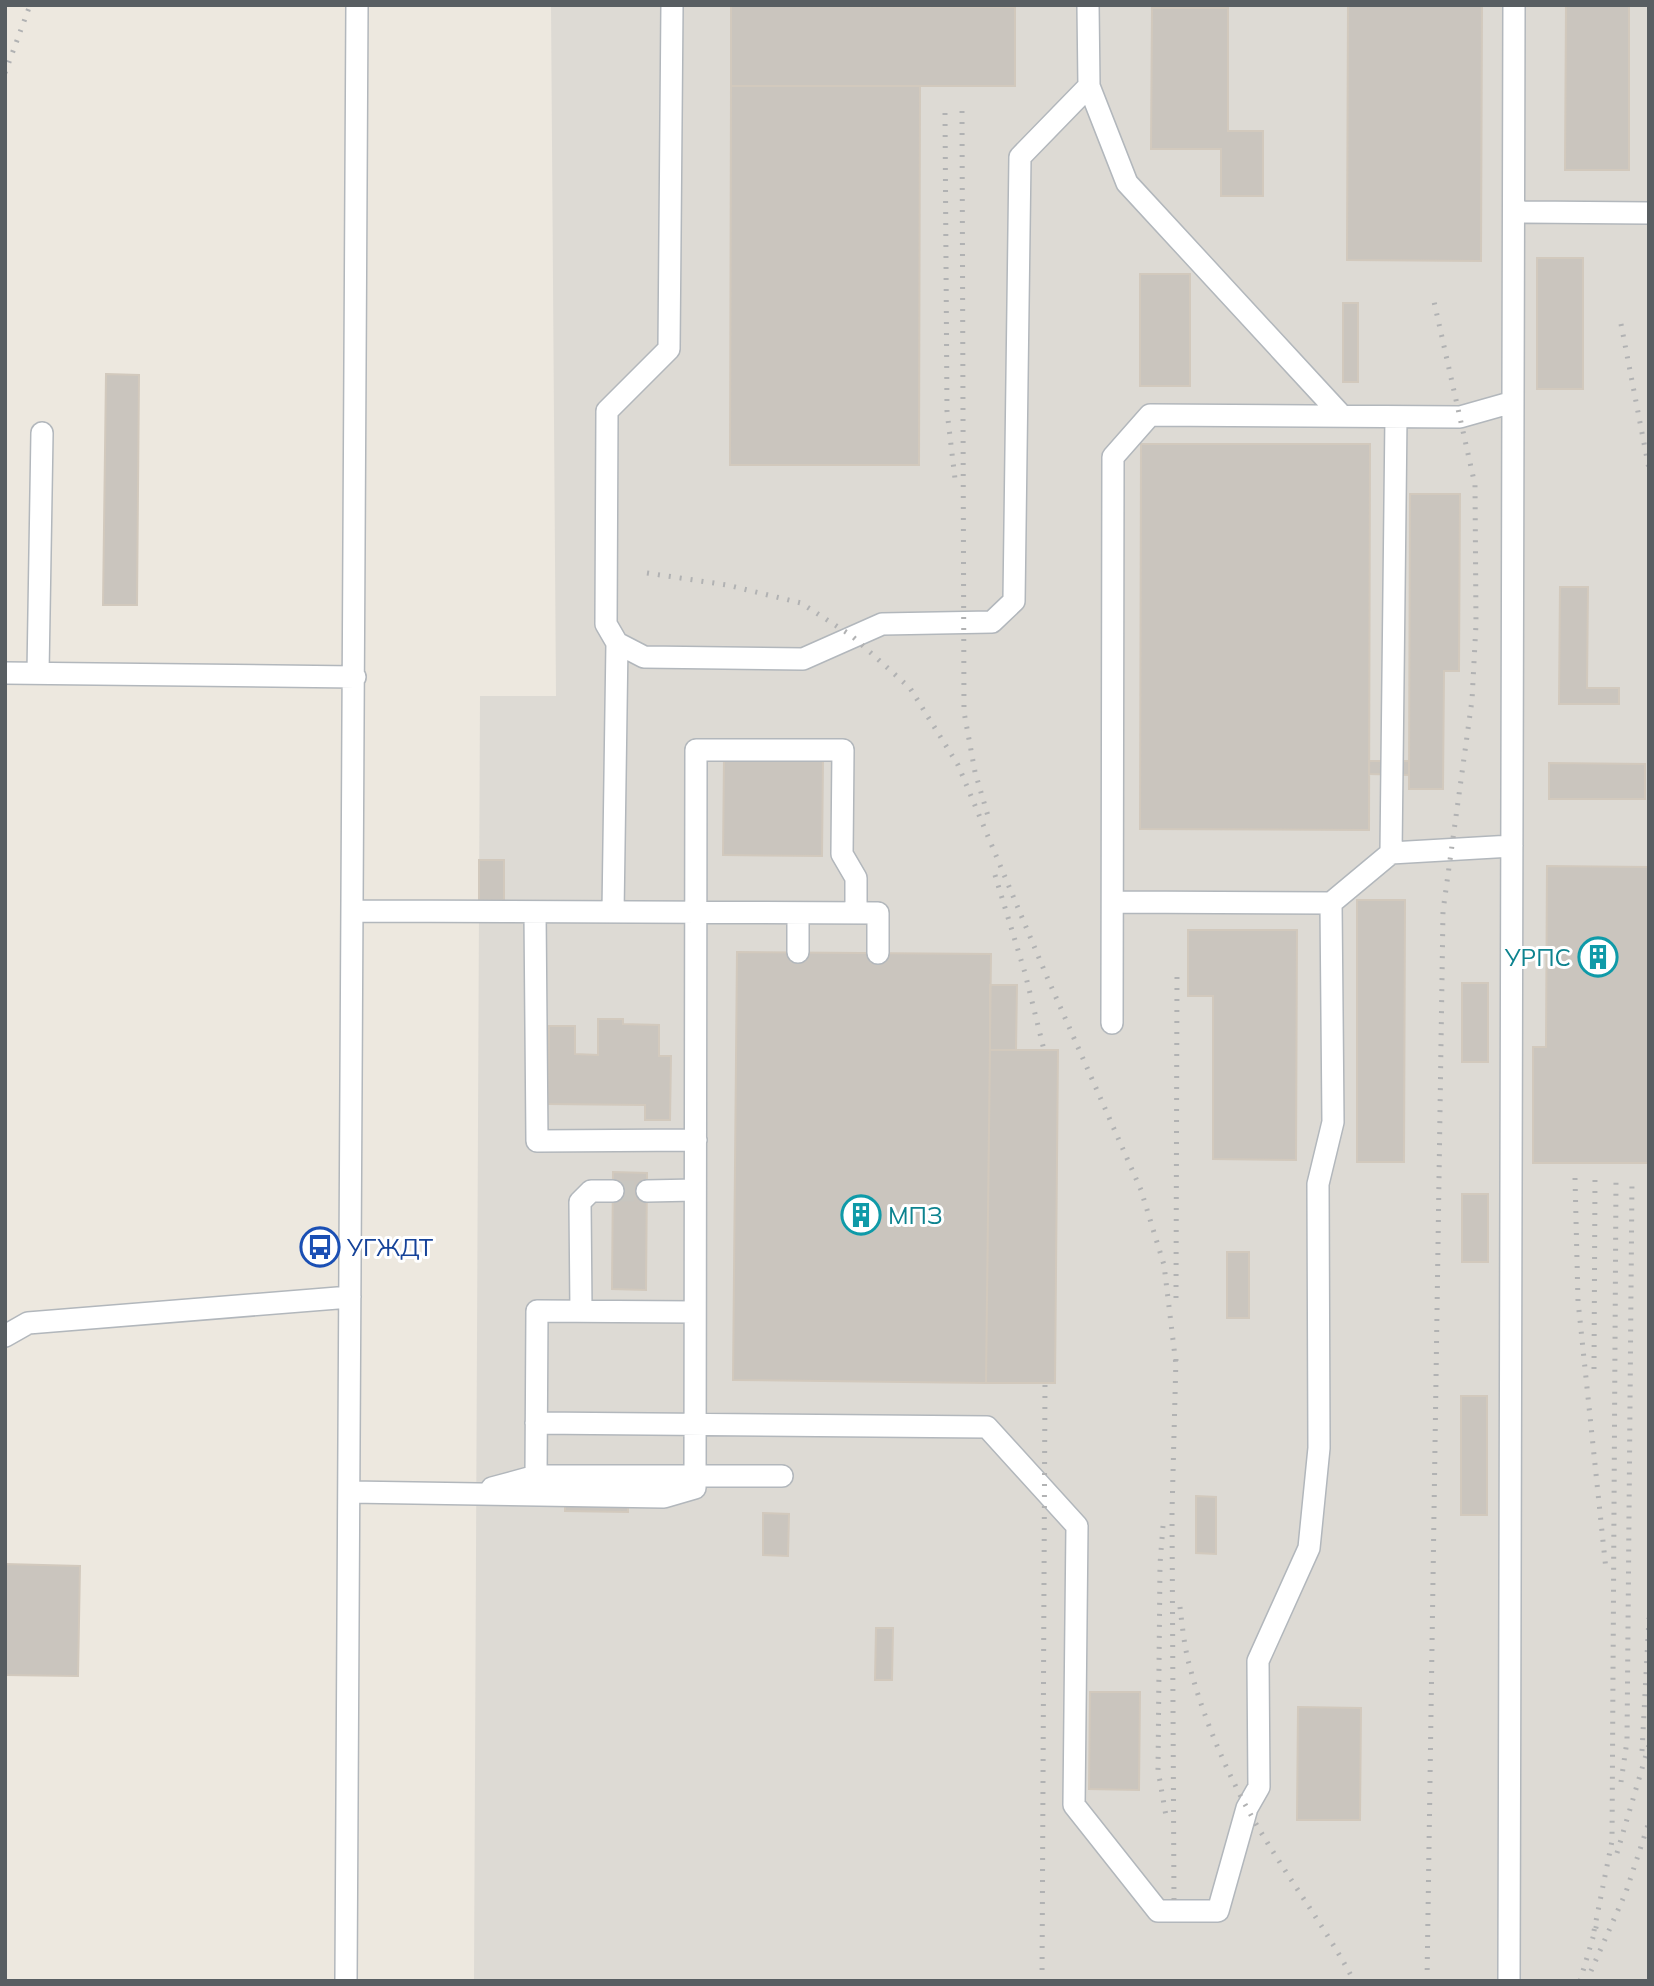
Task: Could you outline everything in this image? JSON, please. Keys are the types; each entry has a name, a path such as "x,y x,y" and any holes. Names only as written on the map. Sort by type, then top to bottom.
{"street":[{"path":"346,1981 357,5"},
{"path":"613,912 617,643 607,624 607,411 669,349 673,5"},
{"path":"1088,5 1089,86 1127,183 1342,416"},
{"path":"1509,1981 1514,5"},
{"path":"617,643 643,657 803,659 882,624 992,622 1014,601 1020,157 1089,86"},
{"path":"1514,212 1649,213"},
{"path":"1112,1023 1113,457 1150,415 1460,417 1513,402"},
{"path":"1391,853 1395,417"},
{"path":"38,673 42,433"},
{"path":"5,673 355,677"},
{"path":"350,1492 664,1497 695,1488 696,750 843,750 842,854 856,878 856,913"},
{"path":"1112,902 1331,903 1391,853 1512,846"},
{"path":"536,1423 987,1427 1077,1526 1074,1805 1158,1911 1218,1911 1247,1808 1259,1787 1258,1661 1309,1548 1319,1448 1318,1184 1333,1122 1331,903"},
{"path":"353,911 878,913 878,953"},
{"path":"535,912 537,1141 696,1140"},
{"path":"798,913 798,952"},
{"path":"647,1191 695,1190"},
{"path":"581,1311 580,1202 591,1191 613,1191"},
{"path":"5,1336 28,1323 350,1297"},
{"path":"536,1476 537,1311 695,1312"},
{"path":"468,1494 536,1476 782,1476"}],"shaded area":[{"path":"551,5 1649,5 1649,1981 474,1981 480,696 556,696"}],"building":[{"path":"1015,5 1015,7 904,7"},
{"path":"1348,5 1482,5 1481,261 1347,260"},
{"path":"1566,5 1629,5 1629,170 1565,170"},
{"path":"731,6 1015,7 1015,86 731,86"},
{"path":"1152,8 1228,8 1228,131 1263,131 1263,196 1221,196 1221,149 1151,149"},
{"path":"731,86 920,86 919,465 730,465"},
{"path":"1537,258 1583,258 1583,389 1537,389"},
{"path":"1140,274 1190,274 1190,386 1140,386"},
{"path":"1343,303 1358,303 1358,382 1343,382"},
{"path":"106,374 139,375 137,605 103,605"},
{"path":"1141,444 1370,444 1369,830 1140,829"},
{"path":"1410,494 1460,494 1459,671 1444,671 1443,789 1409,789"},
{"path":"1560,587 1588,587 1587,688 1619,688 1619,704 1559,704"},
{"path":"724,759 823,760 822,856 723,855"},
{"path":"1369,761 1409,761 1409,775 1369,774"},
{"path":"1549,763 1645,764 1645,799 1549,799"},
{"path":"479,860 504,860 504,900 479,900"},
{"name":"УРПС","path":"1547,866 1649,867 1649,1163 1533,1163 1533,1047 1546,1047"},
{"path":"1357,900 1405,900 1404,1162 1357,1162"},
{"path":"1188,930 1297,930 1296,1160 1213,1159 1213,996 1188,996"},
{"name":"МПЗ","path":"737,952 991,954 986,1383 733,1380"},
{"path":"1462,983 1488,983 1488,1062 1462,1062"},
{"path":"990,985 1017,985 1016,1050 990,1050"},
{"path":"598,1019 623,1019 623,1024 659,1025 659,1056 671,1056 670,1120 645,1120 645,1105 548,1104 549,1026 575,1026 575,1054 598,1055"},
{"path":"990,1050 1058,1050 1055,1383 986,1383"},
{"path":"613,1172 647,1173 646,1290 612,1289"},
{"path":"1462,1194 1488,1194 1488,1262 1462,1262"},
{"path":"1227,1252 1249,1252 1249,1318 1227,1318"},
{"path":"1461,1396 1487,1396 1487,1515 1461,1515"},
{"path":"565,1485 628,1486 628,1512 565,1511"},
{"path":"1196,1496 1216,1497 1216,1554 1196,1553"},
{"path":"763,1513 789,1514 788,1556 763,1555"},
{"path":"5,1564 80,1566 78,1676 5,1675"},
{"path":"876,1628 893,1628 892,1680 875,1680"},
{"path":"1090,1692 1140,1692 1139,1790 1089,1789"},
{"path":"1298,1707 1361,1708 1360,1820 1297,1820"}],"tunnel":[{"path":"613,1191 647,1191"}],"railway":[{"path":"5,73 30,5"},
{"path":"962,111 964,712 975,772 988,816"},
{"path":"945,113 947,411 955,479"},
{"path":"1427,1981 1443,911 1472,700 1476,624 1475,485 1433,297"},
{"path":"1621,324 1649,469"},
{"path":"647,573 727,585 801,603 852,636 910,688 958,765 1141,1190 1164,1265 1176,1365"},
{"path":"995,875 1025,973 1044,1050"},
{"path":"1176,1298 1177,976"},
{"path":"1575,1178 1578,1301 1606,1570"},
{"path":"1594,1369 1595,1178"},
{"path":"1594,1931 1612,1841 1616,1179"},
{"path":"1621,1782 1627,1741 1632,1179"},
{"path":"1174,1900 1172,1512 1176,1358"},
{"path":"1042,1981 1045,1383"},
{"path":"1163,1526 1160,1564 1158,1770 1166,1816"},
{"path":"1180,1607 1185,1647 1193,1679 1229,1773 1260,1830 1354,1981"},
{"path":"1642,1751 1649,1618"},
{"path":"1617,1853 1649,1745"},
{"path":"1591,1971 1626,1892 1649,1822"},
{"path":"1580,1981 1597,1924"}],"place":[{"name":"УРПС","path":"1598,957"},
{"name":"МПЗ","path":"861,1215"},
{"name":"УГЖДТ","path":"320,1247"}]}
